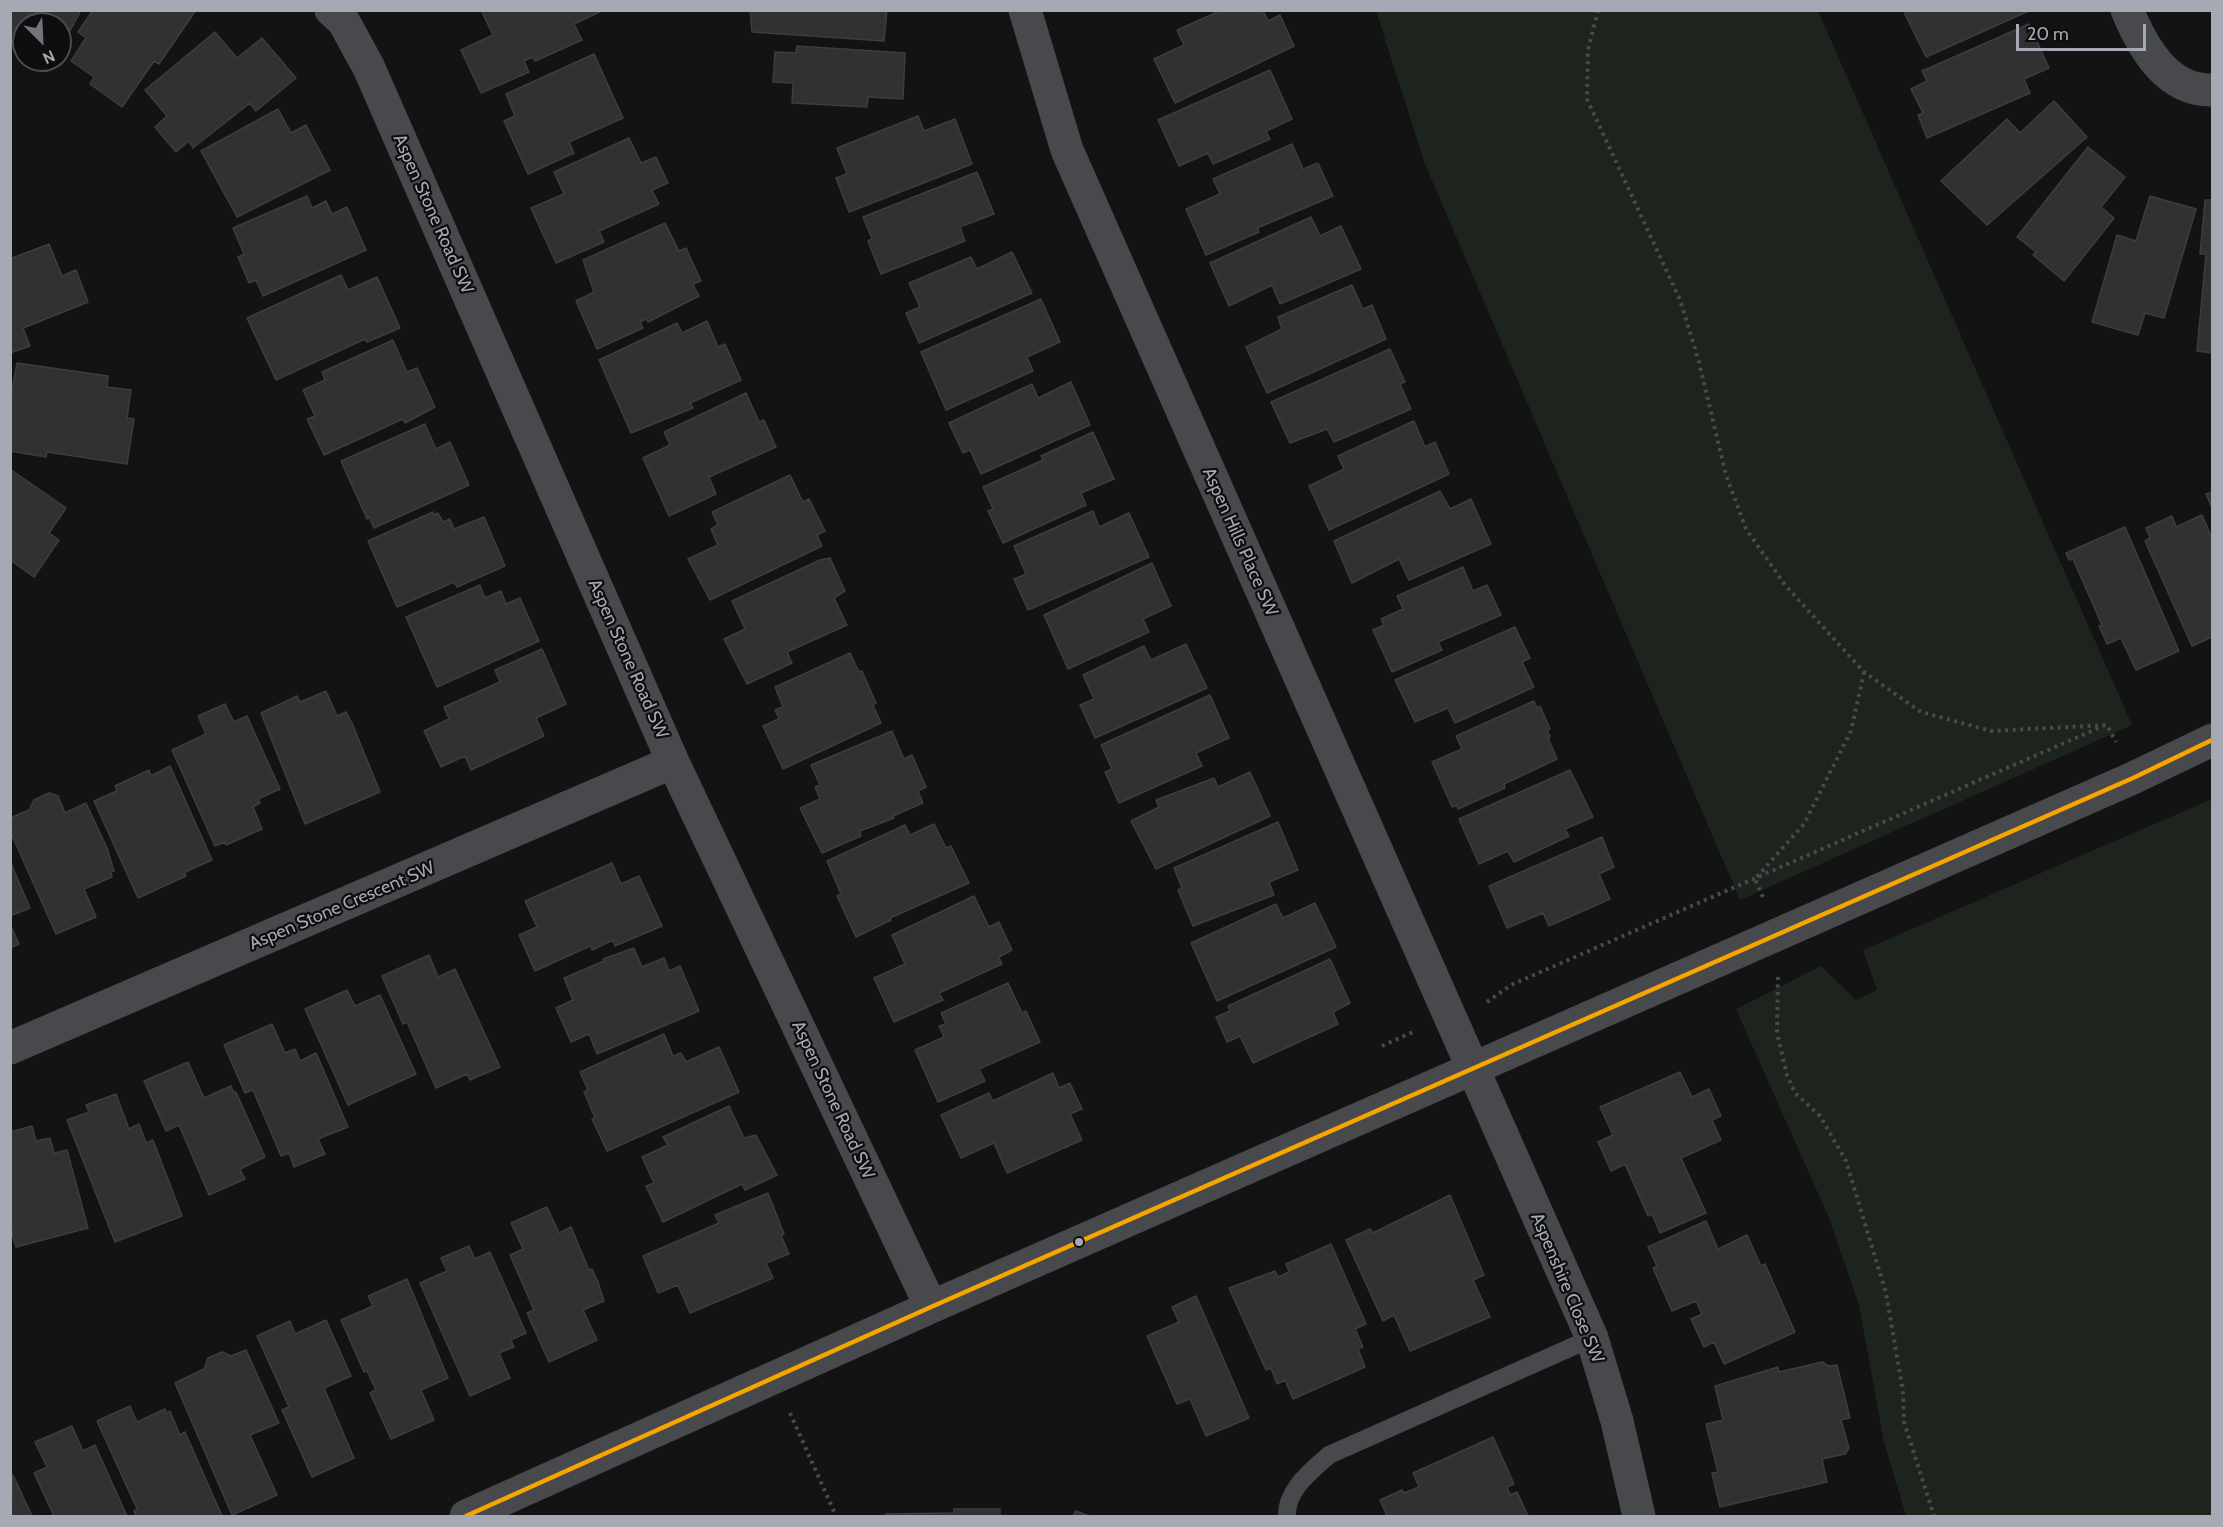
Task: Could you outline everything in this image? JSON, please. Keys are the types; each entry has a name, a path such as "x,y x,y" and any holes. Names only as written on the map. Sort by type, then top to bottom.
{"street":[{"name":"Aspen Stone Road SW","path":"332,10 344,22 369,68 673,762 931,1307"},
{"name":"Aspen Hills Place SW","path":"1025,10 1067,150 1472,1068"},
{"path":"2127,10 2158,66 2172,79 2197,90 2212,90"},
{"path":"466,1516 931,1307 2133,778 2212,740"},
{"name":"Aspen Stone Crescent SW","path":"10,1048 673,762"},
{"name":"Aspenshire Close SW","path":"1472,1068 1592,1338 1617,1421 1639,1516"}],"lane":[{"path":"1287,1516 1287,1509 1300,1481 1329,1455 1592,1338"}],"path":[{"path":"1598,10 1588,50 1587,99 1680,300 1698,358 1726,475 1746,529 1785,585 1864,672 1921,712 1991,731 2107,724"},
{"path":"1755,879 1804,824 1851,730 1864,672"},
{"path":"1382,1046 1449,1015 1492,1000 1511,985 2107,724"},
{"path":"2107,724 2133,778"},
{"path":"1778,933 1778,1033 1787,1075 1795,1093 1820,1116 1846,1161 1887,1293 1903,1391 1904,1422 1934,1516"},
{"path":"774,1378 836,1516"}],"shaded area":[{"path":"1376,11 1818,11 2132,725 1740,900 1425,164"},
{"path":"2212,799 2212,1516 1906,1516 1884,1442 1859,1305 1829,1218 1736,1009 1821,966 1856,1000 1877,990 1863,950"}],"building":[{"path":"10,10 81,10 72,27 72,12 12,12 12,34 10,33"},
{"path":"93,10 196,10 159,64 154,61 122,107 90,84 94,77 72,62 86,38 78,32"},
{"path":"481,10 604,10 574,24 582,40 535,61 533,57 524,61 529,72 481,93 461,50 493,35"},
{"path":"750,10 887,10 884,41 752,32"},
{"path":"1222,10 1263,10 1268,21 1280,15 1294,46 1175,103 1154,59 1184,45 1177,30"},
{"path":"1903,10 2031,10 1926,57"},
{"path":"2029,24 2049,68 2024,79 2030,93 1927,138 1918,115 1923,113 1911,89 1927,81 1922,71"},
{"path":"215,32 237,58 262,38 296,78 256,111 250,103 193,148 189,141 176,152 155,127 167,116 145,90"},
{"path":"797,46 905,53 903,99 868,97 867,107 792,103 793,83 773,82 775,52 796,53"},
{"path":"594,54 623,118 569,142 574,153 528,174 504,121 515,116 506,94"},
{"path":"1270,70 1292,119 1266,131 1270,139 1213,164 1208,153 1179,166 1158,120"},
{"path":"2054,101 2087,137 1987,225 1941,181 2007,119 2020,133"},
{"path":"278,109 291,133 306,125 330,170 237,217 201,151"},
{"path":"918,116 924,131 955,119 972,164 849,212 836,178 847,174 837,148"},
{"path":"629,138 641,163 656,157 668,183 652,190 659,204 599,231 604,242 556,263 531,208 564,194 554,172"},
{"path":"1292,144 1303,169 1318,163 1333,196 1257,228 1259,232 1206,255 1186,209 1220,194 1213,179"},
{"path":"2088,147 2125,177 2101,207 2114,218 2064,281 2033,255 2036,252 2017,237"},
{"path":"977,172 994,214 960,227 965,241 881,274 868,241 872,239 863,217"},
{"path":"307,196 312,208 326,201 332,214 347,207 366,250 263,296 256,280 249,283 238,257 244,254 233,228"},
{"path":"2150,196 2196,209 2164,318 2145,313 2138,335 2092,322 2117,235 2136,241"},
{"path":"2205,200 2212,200 2212,353 2197,351 2206,254 2200,254"},
{"path":"1311,217 1320,236 1341,226 1361,269 1280,304 1272,285 1229,306 1210,263"},
{"path":"665,223 679,251 686,248 701,281 693,284 699,296 648,322 646,319 640,322 643,328 597,349 576,301 594,292 583,260"},
{"path":"49,244 62,276 76,270 88,302 23,328 30,346 10,353 10,259"},
{"path":"1012,252 1032,293 919,343 906,313 920,307 909,283 971,257 977,269"},
{"path":"341,275 348,290 377,277 400,328 367,342 365,339 276,380 247,318"},
{"path":"1352,285 1363,309 1372,305 1386,339 1267,393 1246,347 1282,329 1278,317"},
{"path":"1041,299 1060,342 1027,357 1033,371 946,410 921,352"},
{"path":"707,321 718,347 725,344 741,380 690,403 693,408 631,433 599,360 677,323 682,333"},
{"path":"393,340 407,372 417,368 435,407 405,423 403,419 324,455 307,419 315,416 303,390 325,380 322,372"},
{"path":"1390,349 1405,382 1400,384 1411,409 1334,442 1327,429 1290,443 1271,402"},
{"path":"17,363 108,376 107,387 131,390 127,418 134,419 127,464 47,452 46,457 10,451 10,402"},
{"path":"1071,382 1090,425 981,474 970,450 963,453 949,423 1032,384 1038,398"},
{"path":"746,393 759,422 764,420 776,447 709,477 716,494 669,516 643,458 670,445 664,432"},
{"path":"1414,421 1425,447 1435,442 1449,474 1329,530 1309,486 1344,469 1338,456"},
{"path":"425,424 436,449 450,442 469,485 374,528 369,517 367,519 341,461"},
{"path":"1093,432 1114,479 1081,493 1086,505 1003,543 988,511 993,509 983,487 1043,460 1041,456"},
{"path":"10,469 66,508 49,533 59,540 34,577 10,560"},
{"path":"790,475 803,502 809,499 825,531 817,535 822,546 710,600 688,559 718,545 711,529 718,525 712,512"},
{"path":"1440,491 1450,509 1471,499 1491,544 1409,580 1399,559 1352,583 1334,541"},
{"path":"2212,492 2212,508 2206,494"},
{"path":"1093,511 1099,527 1129,513 1149,557 1028,610 1014,579 1026,574 1014,546"},
{"path":"433,512 434,515 438,513 443,522 450,519 454,529 484,517 505,566 457,587 454,582 397,607 368,541"},
{"path":"2202,515 2212,538 2212,637 2192,646 2145,541 2150,538 2146,528 2172,516 2176,527"},
{"path":"2125,527 2179,651 2136,670 2121,638 2107,644 2099,626 2102,625 2073,559 2069,560 2066,553"},
{"path":"830,558 845,591 834,598 847,625 787,652 792,663 747,684 724,639 745,629 732,601 820,560"},
{"path":"1152,563 1171,606 1143,619 1149,632 1068,669 1044,615"},
{"path":"1463,567 1473,591 1487,585 1501,615 1438,642 1442,650 1392,672 1373,630 1384,625 1381,619 1403,609 1397,596"},
{"path":"480,585 485,598 501,591 506,604 520,598 539,641 437,687 406,617"},
{"path":"1515,627 1530,658 1522,662 1534,687 1455,723 1448,708 1415,722 1395,680"},
{"path":"1186,644 1207,688 1095,738 1080,705 1094,699 1083,675 1144,646 1151,660"},
{"path":"542,649 566,704 536,718 544,736 471,770 465,756 441,767 424,731 449,719 444,707 500,682 495,670"},
{"path":"850,653 859,672 862,671 876,703 873,705 881,723 783,769 763,726 779,719 775,710 783,707 775,687"},
{"path":"326,691 337,716 346,712 352,723 380,792 305,824 261,713 297,696 300,702"},
{"path":"1210,695 1229,738 1196,753 1202,766 1119,803 1105,772 1112,769 1101,745"},
{"path":"1534,701 1537,708 1540,706 1550,729 1547,730 1550,737 1548,738 1557,759 1504,784 1505,788 1458,809 1457,805 1452,807 1432,762 1462,749 1456,736"},
{"path":"225,704 234,722 247,716 280,789 258,799 260,803 253,807 262,829 226,845 225,842 215,846 172,750 206,734 198,716"},
{"path":"892,731 904,759 912,755 926,787 918,791 923,803 893,816 894,818 860,831 861,836 822,853 800,808 820,799 815,787 820,785 811,765"},
{"path":"170,766 212,860 185,872 186,876 138,898 94,801 117,791 115,786 149,770 151,776"},
{"path":"1570,770 1593,817 1565,829 1569,836 1514,862 1508,851 1479,864 1459,819"},
{"path":"1250,772 1270,816 1156,869 1131,821 1159,807 1156,800 1214,778 1218,787"},
{"path":"49,793 58,796 65,813 86,803 107,848 114,871 111,872 112,877 84,889 96,917 56,934 10,831 10,818 29,810 34,800"},
{"path":"1278,822 1298,870 1269,882 1274,895 1193,926 1178,890 1182,888 1174,868"},
{"path":"934,824 946,848 951,846 969,883 890,918 891,920 856,937 837,896 841,894 827,861 905,825 910,835"},
{"path":"1602,837 1614,867 1599,874 1610,899 1549,926 1543,913 1507,928 1489,886"},
{"path":"10,861 30,908 10,916"},
{"path":"612,863 621,884 639,876 662,926 615,946 613,940 592,950 590,946 535,971 519,935 537,927 525,901"},
{"path":"974,896 989,927 999,922 1012,950 999,957 1002,964 939,993 943,1000 894,1022 874,978 905,964 892,935"},
{"path":"1315,903 1336,947 1217,1001 1191,943 1276,904 1283,918"},
{"path":"10,924 19,944 10,948"},
{"path":"634,948 642,967 664,958 669,971 680,966 699,1011 597,1054 589,1034 571,1042 556,1008 573,1000 564,978 604,961 603,959"},
{"path":"429,955 438,977 455,969 500,1067 470,1080 467,1074 436,1088 407,1022 403,1024 382,976"},
{"path":"1330,959 1350,1003 1333,1012 1338,1024 1253,1063 1240,1036 1227,1042 1216,1017 1230,1011 1228,1006"},
{"path":"1008,983 1022,1013 1026,1011 1040,1042 979,1069 985,1081 938,1102 915,1050 944,1037 939,1026 946,1024 941,1013"},
{"path":"347,990 355,1006 380,995 416,1074 348,1105 305,1009"},
{"path":"272,1024 285,1053 295,1049 300,1061 316,1053 348,1127 318,1139 325,1154 294,1167 289,1153 281,1156 253,1090 245,1093 224,1045"},
{"path":"664,1034 673,1056 681,1053 686,1062 719,1047 739,1092 607,1151 592,1119 595,1118 584,1092 588,1090 580,1072"},
{"path":"188,1062 204,1098 231,1086 234,1093 236,1092 265,1157 240,1169 245,1179 209,1195 179,1125 166,1131 144,1081"},
{"path":"1680,1072 1692,1097 1709,1089 1721,1116 1712,1120 1721,1140 1681,1158 1706,1213 1660,1233 1652,1214 1648,1216 1625,1164 1611,1171 1598,1142 1613,1135 1600,1107"},
{"path":"1053,1073 1059,1088 1070,1083 1082,1109 1070,1114 1082,1140 1007,1173 994,1143 961,1158 941,1115 989,1093 993,1101"},
{"path":"116,1094 129,1129 139,1124 146,1143 153,1140 182,1216 115,1242 67,1120 89,1112 86,1105"},
{"path":"729,1106 744,1138 756,1135 777,1175 745,1190 742,1184 663,1222 646,1186 654,1183 642,1157 668,1145 663,1137"},
{"path":"32,1126 36,1141 50,1138 54,1153 67,1150 88,1228 16,1247 10,1226 10,1132"},
{"path":"768,1193 789,1254 766,1263 773,1278 690,1313 678,1285 658,1293 643,1256 719,1223 715,1215"},
{"path":"1450,1195 1484,1275 1473,1280 1490,1317 1410,1351 1394,1315 1383,1321 1346,1240 1370,1229 1373,1233"},
{"path":"547,1207 559,1233 571,1227 589,1270 592,1269 598,1282 604,1301 583,1310 597,1340 549,1362 527,1313 534,1310 510,1255 523,1249 511,1223"},
{"path":"1706,1221 1718,1249 1747,1235 1761,1266 1765,1264 1795,1332 1724,1364 1714,1342 1704,1347 1691,1319 1702,1314 1696,1301 1672,1311 1653,1268 1657,1266 1648,1247"},
{"path":"1331,1244 1366,1324 1355,1329 1363,1347 1358,1349 1365,1367 1293,1399 1285,1380 1277,1384 1271,1368 1266,1370 1229,1288 1275,1271 1278,1277 1289,1272 1286,1264"},
{"path":"469,1246 475,1259 490,1252 526,1333 511,1340 514,1347 499,1353 510,1378 470,1396 420,1283 447,1271 441,1258"},
{"path":"407,1279 448,1378 421,1390 434,1420 391,1439 370,1393 376,1390 367,1371 364,1372 341,1320 373,1306 368,1296"},
{"path":"1196,1296 1249,1418 1206,1436 1190,1399 1177,1404 1147,1336 1179,1322 1172,1307"},
{"path":"326,1320 351,1376 324,1388 354,1458 312,1477 282,1410 289,1407 257,1336 290,1321 295,1334"},
{"path":"246,1350 279,1423 250,1435 277,1495 232,1515 175,1383 204,1369 208,1358 222,1352 231,1356"},
{"path":"1822,1362 1829,1366 1837,1365 1850,1418 1841,1420 1849,1448 1845,1454 1822,1459 1827,1482 1720,1507 1712,1473 1718,1472 1706,1424 1723,1420 1715,1386 1778,1367 1779,1372"},
{"path":"130,1406 137,1422 165,1409 167,1413 170,1411 180,1435 185,1432 222,1516 136,1516 134,1511 137,1509 97,1421"},
{"path":"72,1426 83,1451 95,1445 127,1516 54,1516 34,1473 47,1467 35,1442"},
{"path":"1493,1437 1514,1484 1507,1487 1510,1495 1517,1492 1528,1516 1387,1516 1380,1500 1402,1490 1404,1493 1419,1487 1413,1473"},
{"path":"13,1475 32,1516 10,1516"},
{"path":"954,1509 1000,1509 1000,1516 886,1516 886,1514 954,1513"},
{"path":"1076,1511 1089,1516 1073,1516"}],"transit line":[{"path":"466,1516 931,1307 2133,778 2212,740"}]}
